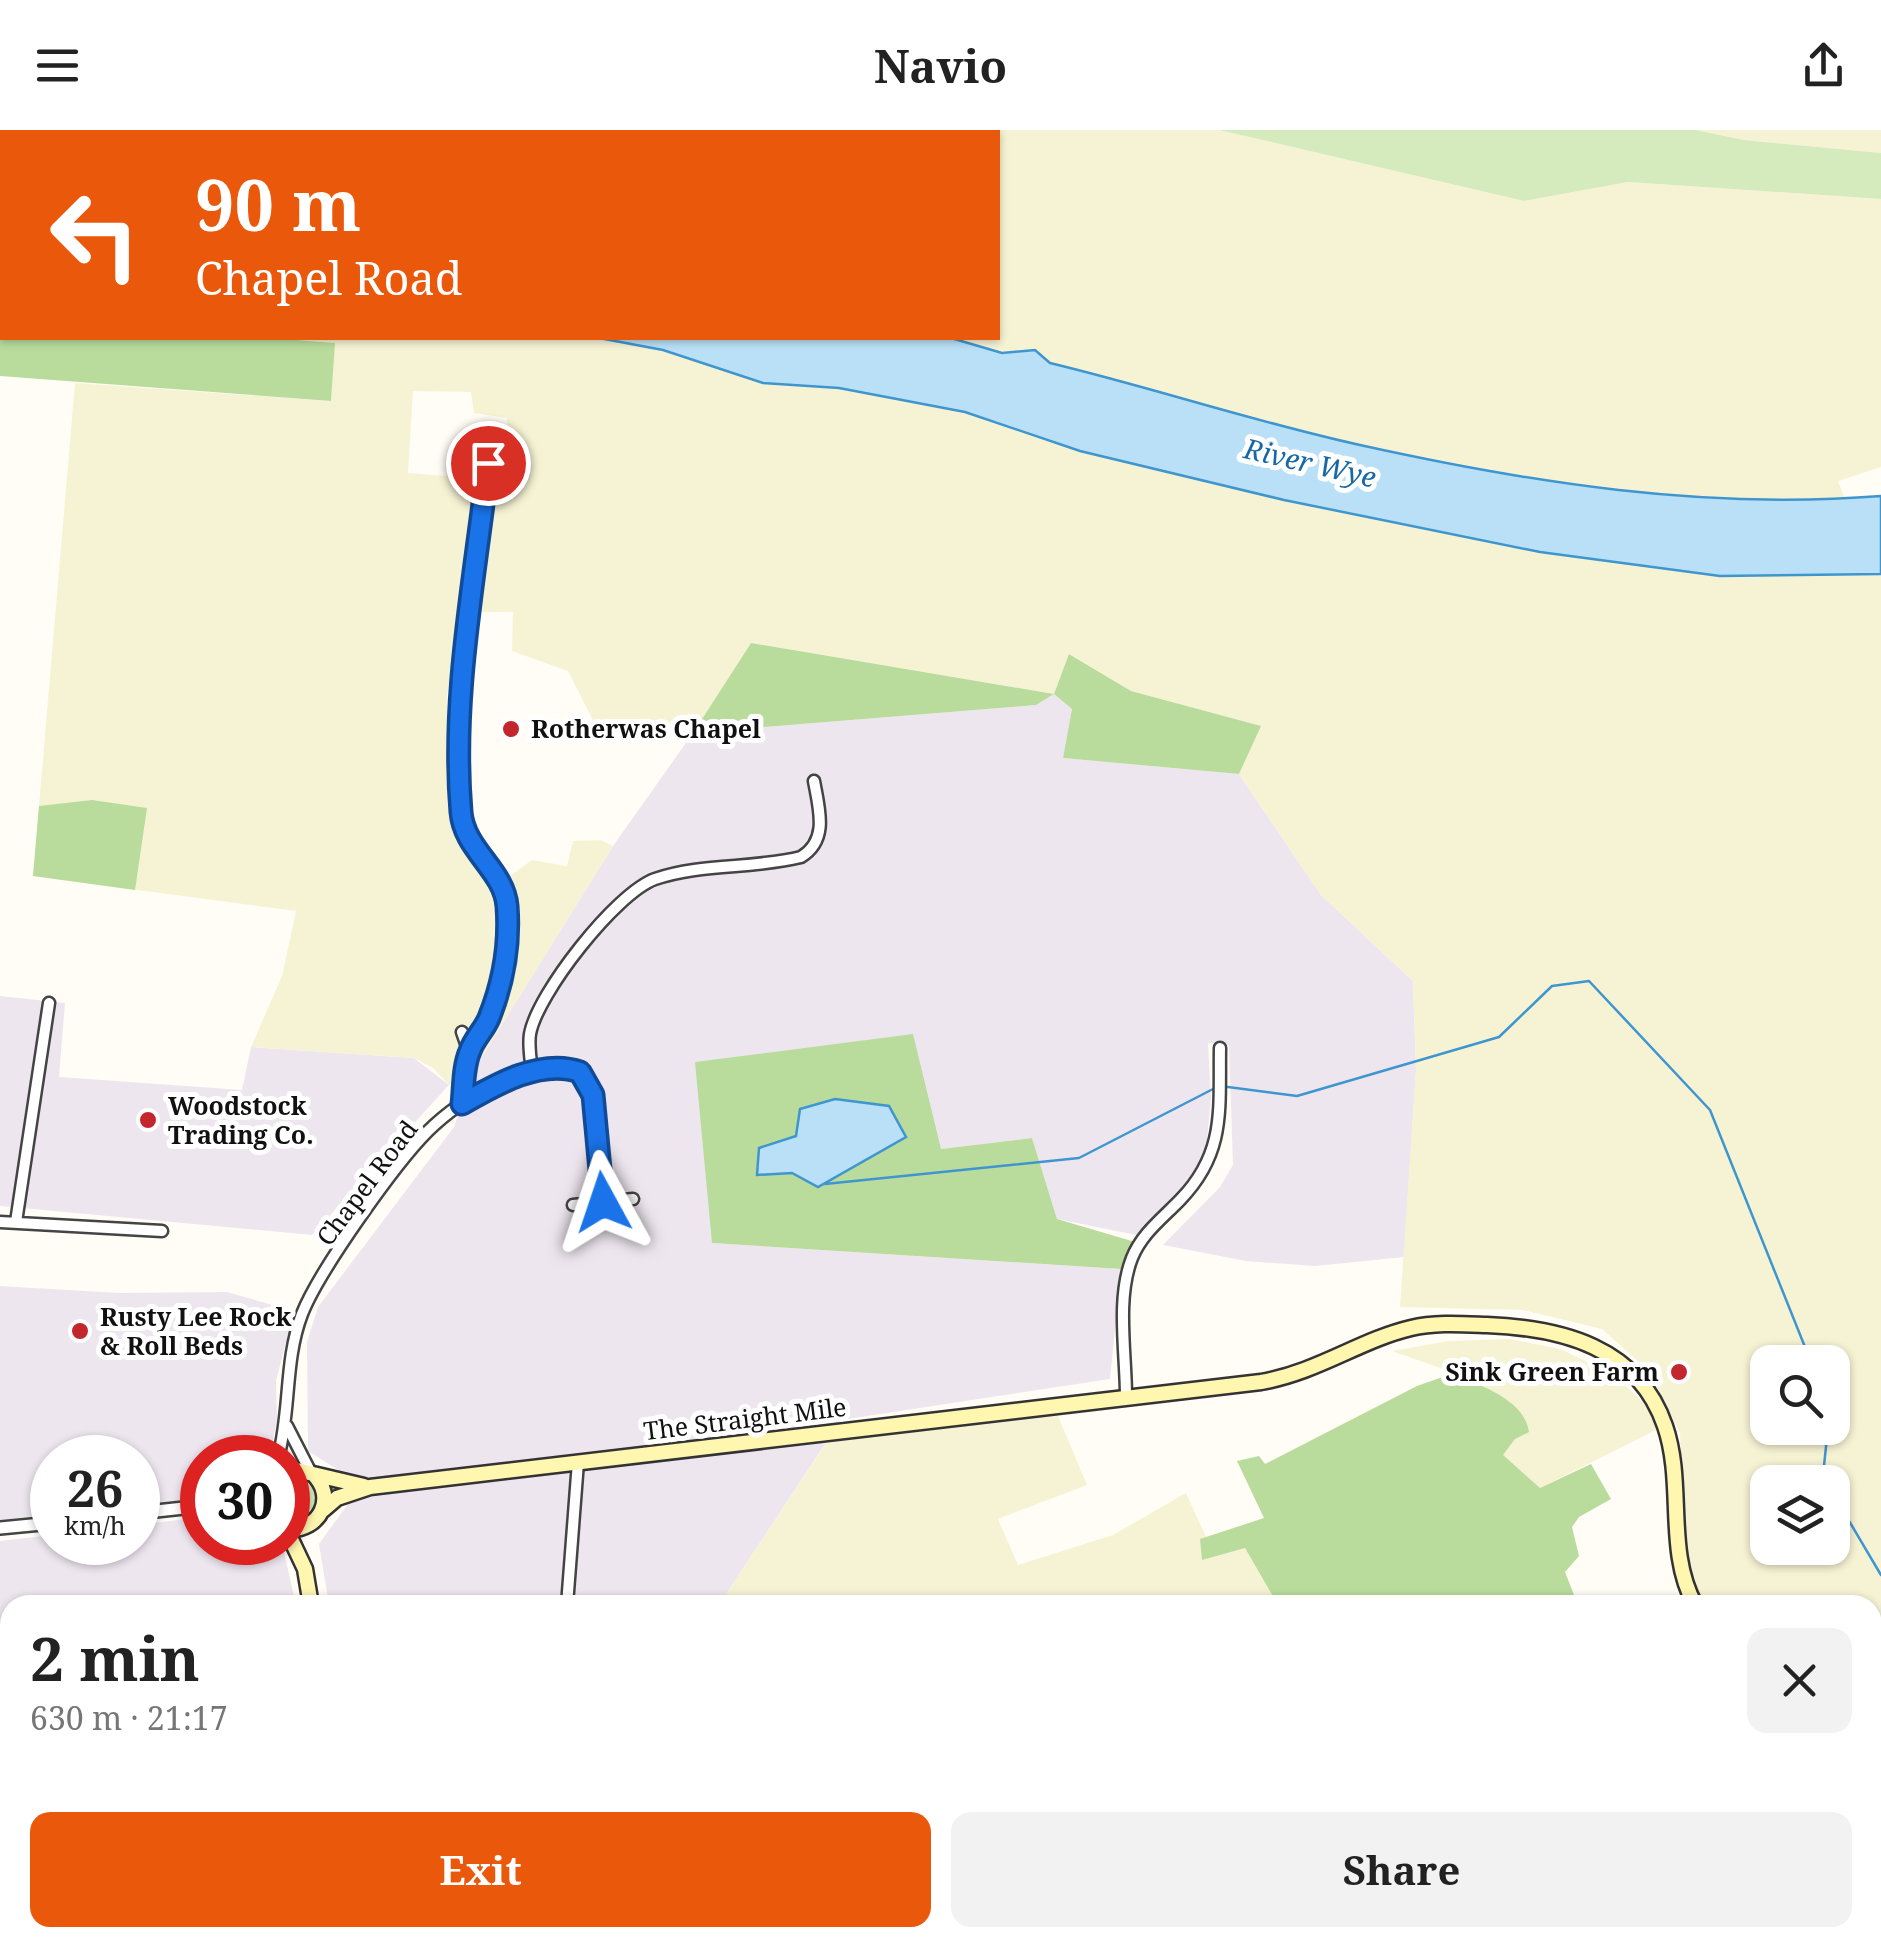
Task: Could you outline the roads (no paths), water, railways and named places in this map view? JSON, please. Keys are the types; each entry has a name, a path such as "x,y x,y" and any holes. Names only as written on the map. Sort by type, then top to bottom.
{"main road":[{"name":"The Straight Mile","path":"323,1510 345,1494 370,1487 1278,1379 1400,1331 1430,1324 1531,1328 1586,1341 1626,1364 1649,1392 1666,1427 1675,1477 1679,1554 1692,1595"},
{"name":"The Straight Mile","path":"312,1472 370,1487"},
{"path":"305,1569 312,1523 323,1510 323,1486 312,1472"},
{"path":"303,1565 309,1595"}],"street":[{"path":"462,1104 469,1052 487,1022 503,977 507,902 490,867 472,849 461,816 457,694 472,610 488,463 485,431"},
{"path":"603,1202 588,1079 570,1068 532,1073 529,1036 533,1023 570,964 616,906 652,880 801,857 817,844 820,834 814,781"},
{"path":"16,1222 49,1003"},
{"path":"462,1032 469,1052"},
{"path":"1126,1396 1126,1282 1132,1258 1156,1223 1209,1164 1218,1130 1220,1048"},
{"name":"Chapel Road","path":"283,1435 289,1359 304,1310 408,1154 429,1130 462,1104 532,1073"},
{"path":"573,1204 633,1199"},
{"path":"0,1222 162,1231"},
{"name":"Chapel Road","path":"286,1420 292,1443 312,1472"},
{"path":"568,1595 578,1462"},
{"path":"0,1528 30,1525"}],"water":[{"name":"River Wye","path":"610,340 958,340 1002,353 1035,350 1050,363 1360,445 1554,482 1749,499 1881,496 1881,574 1720,576 1540,552 1284,500 1080,451 965,412 839,388 763,383 663,350"},
{"path":"835,1099 889,1106 906,1137 818,1187 792,1173 757,1175 759,1148 796,1136 800,1109"}],"waterway":[{"path":"1228,1087 1297,1096 1499,1037 1552,986 1589,981 1710,1110 1804,1345"},
{"path":"825,1184 1079,1158 1215,1088"},
{"path":"1824,1465 1826,1445"},
{"path":"1850,1522 1881,1575"}],"place":[{"name":"Rotherwas Chapel","path":"511,729"},
{"name":"Woodstock Trading Co.","path":"148,1120"},
{"name":"Rusty Lee Rock & Roll Beds","path":"80,1331"},
{"name":"Sink Green Farm","path":"1679,1372"}]}
